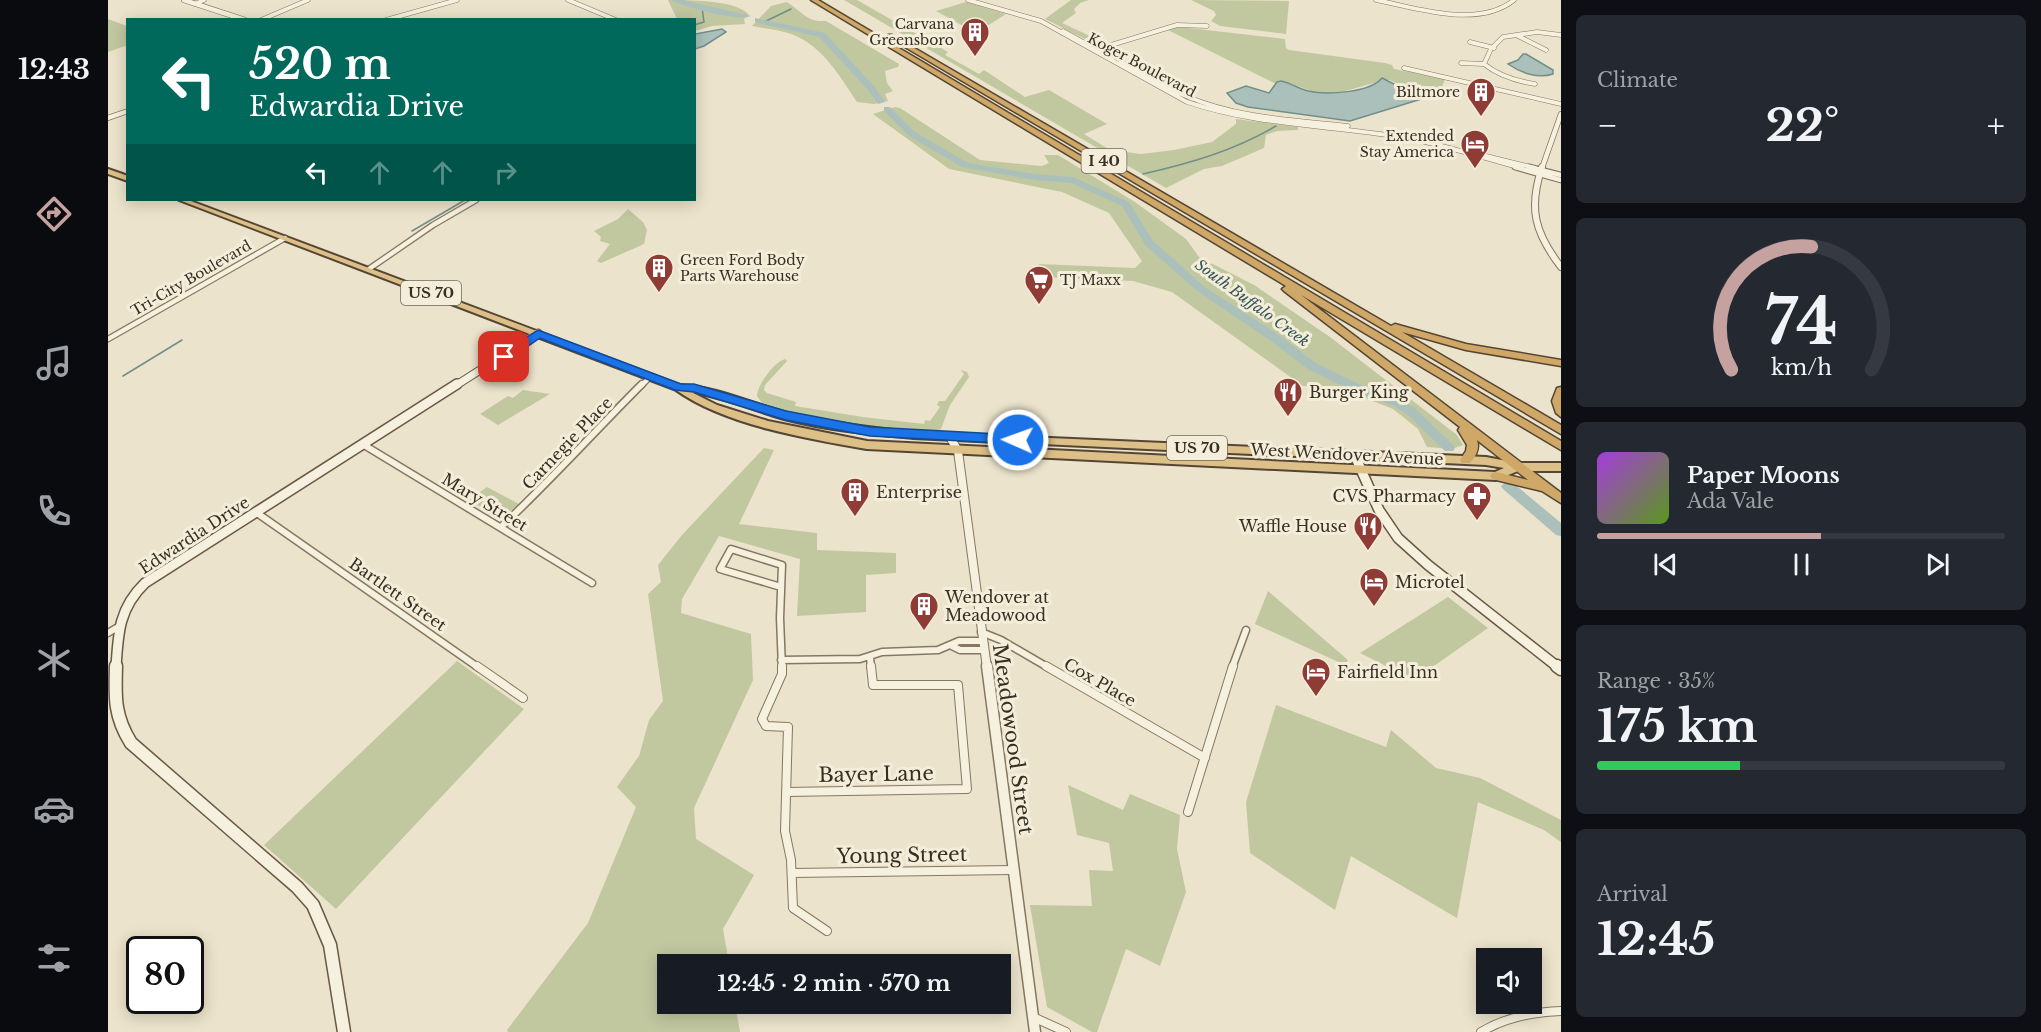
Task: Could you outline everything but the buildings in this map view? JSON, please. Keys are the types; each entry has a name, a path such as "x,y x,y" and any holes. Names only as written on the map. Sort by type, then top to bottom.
{"highway":[{"name":"I 40","path":"814,0 1561,446"},
{"name":"I 40","path":"829,0 1561,429"},
{"path":"108,171 126,177"},
{"name":"West Wendover Avenue","path":"186,201 680,388 694,388 765,410 837,426 950,437 1466,460 1517,467 1561,467"},
{"path":"1194,226 1284,287 1556,495"},
{"path":"1378,321 1466,347 1561,363"},
{"name":"West Wendover Avenue","path":"680,388 687,396 731,412 822,437 879,446 1496,476 1517,467"},
{"path":"1561,391 1557,401 1561,413"},
{"path":"1457,419 1474,445 1474,450 1466,460"},
{"path":"1222,463 1225,458 1266,457 1288,452"},
{"path":"1496,476 1556,495"}],"main road":[{"name":"Edwardia Drive","path":"344,1032 330,945 314,905 297,887 130,742 119,723 116,702 118,627 132,595 145,583 538,333"},
{"path":"1355,456 1387,523 1412,552 1561,669"}],"street":[{"path":"184,0 239,18"},
{"path":"195,3 204,0"},
{"path":"266,18 308,0"},
{"path":"393,18 457,0"},
{"path":"568,0 610,18"},
{"name":"Koger Boulevard","path":"968,0 1041,21 1187,102 1213,111 1256,120 1391,136 1541,172"},
{"path":"1376,0 1470,14 1497,11 1507,7 1514,0"},
{"path":"403,15 406,18"},
{"path":"1091,50 1177,25 1207,26"},
{"name":"Koger Boulevard","path":"1054,28 1099,49 1183,95 1216,107 1251,115 1392,132 1541,172"},
{"path":"1484,64 1485,57 1498,40 1538,32 1561,35"},
{"path":"1518,36 1546,50"},
{"path":"1470,42 1494,48"},
{"path":"1461,63 1484,64 1506,77 1535,84"},
{"path":"1404,68 1561,104"},
{"path":"108,118 126,112"},
{"path":"1561,114 1541,172 1533,204 1533,218 1542,244 1561,267"},
{"path":"1541,172 1561,174"},
{"path":"1541,172 1561,180"},
{"path":"369,269 433,225 474,201"},
{"name":"Tri-City Boulevard","path":"108,339 285,238"},
{"name":"Carnegie Place","path":"501,527 546,485 596,429 651,376"},
{"name":"Meadowood Street","path":"950,437 958,451 1035,1032"},
{"path":"958,451 964,437"},
{"name":"Mary Street","path":"364,445 592,583"},
{"name":"Bartlett Street","path":"257,513 523,698"},
{"path":"781,587 720,569 731,549 782,564 781,680 762,719 766,726 788,727 784,831 792,873 793,908 827,931"},
{"path":"108,633 118,627"},
{"path":"1188,812 1227,681 1246,630"},
{"name":"Cox Place","path":"781,660 870,657 882,652 938,650 952,646 960,650 982,641 1001,640 1205,758"},
{"name":"Bayer Lane","path":"786,792 967,789 958,685 873,686 870,657"},
{"name":"Young Street","path":"792,873 1012,870"},
{"path":"1481,1032 1503,1020 1527,1012 1561,1011"},
{"path":"1033,1017 1066,1032"}],"green space":[{"path":"668,0 724,4 734,6 749,15 744,19 745,24 712,26 696,31 696,18 677,18"},
{"path":"844,0 857,0 948,52 945,55 979,74 984,70 1025,97 1049,90 1107,124 1084,134 1110,150 1141,154 1212,142 1236,124 1236,119 1298,127 1298,130 1277,131 1266,135 1264,148 1222,166 1204,169 1166,188"},
{"path":"1071,0 1089,0 1080,3 1074,9 1076,13 1062,23 1105,43 1093,43 1045,19"},
{"path":"1191,0 1289,1 1286,34 1220,26 1211,21 1216,15 1214,11"},
{"path":"787,2 805,16 814,20 826,21 899,64 898,67 885,71 887,83 893,91 885,94 888,101 874,104 857,102 832,65 808,43 787,33 752,26 771,6"},
{"path":"966,2 1006,14 976,33 936,11"},
{"path":"108,19 126,26 126,46 108,52"},
{"path":"1180,27 1285,39 1286,48 1289,50 1385,63 1392,65 1394,69 1445,79 1439,95 1407,88 1390,80 1339,92 1320,93 1285,82 1276,84 1168,30"},
{"path":"895,107 980,160 1042,166 1049,163 1044,155 1058,155 1135,202 1186,239 1199,257 1254,285 1330,337 1457,435 1463,445 1452,449 1427,447 1418,429 1393,409 1335,386 1303,386 1172,292 1133,281 1042,277 1039,264 1135,268 1142,261 1109,213 1062,192 949,169 873,114"},
{"path":"628,209 643,222 647,230 644,244 601,263 597,261 610,244 600,241 601,237 594,231 618,219"},
{"path":"785,359 787,361 765,385 764,390 767,393 796,402 795,406 924,424 925,420 930,421 940,407 937,405 939,401 945,401 964,374 961,370 967,372 969,377 950,405 941,429 906,432 824,420 762,403 757,396 763,380"},
{"path":"523,390 550,394 498,425 480,414 508,396 513,398"},
{"path":"764,448 774,450 739,524 817,533 817,550 896,553 896,573 866,575 866,612 797,616 800,559 719,536 682,599 681,613 751,634 753,680 694,808 696,839 754,875 723,929 727,954 657,954 657,1014 737,1014 740,1032 508,1032 507,1030 588,923 636,807 617,787 639,756 649,720 663,701 648,594 661,582 658,565 682,535"},
{"path":"487,487 519,504 507,514 497,517 469,500"},
{"path":"1268,591 1348,660 1345,665 1255,624"},
{"path":"1448,597 1488,628 1414,680 1360,653"},
{"path":"457,661 524,709 336,909 264,845"},
{"path":"1276,705 1386,747 1391,730 1436,768 1480,778 1561,820 1561,842 1544,830 1478,802 1457,918 1351,856 1335,910 1250,853 1246,802"},
{"path":"1068,785 1123,810 1130,794 1180,815 1177,849 1186,892 1160,966 1126,949 1097,1032 1092,1032 1047,1007 1030,905 1092,906 1089,870 1113,871 1109,843 1077,835"}],"water":[{"path":"722,29 726,32 696,49 696,34"},
{"path":"1523,54 1553,70 1553,74 1541,76 1530,74 1508,64 1518,60"},
{"path":"1382,78 1400,87 1429,93 1431,96 1350,121 1248,107 1236,103 1227,93 1246,86 1269,93 1277,82 1281,81 1308,91 1347,92 1368,87"}],"waterway":[{"name":"South Buffalo Creek","path":"675,0 727,14 747,16"},
{"path":"696,24 704,22 702,7"},
{"path":"764,22 791,9"},
{"name":"South Buffalo Creek","path":"758,20 822,35 881,102"},
{"name":"South Buffalo Creek","path":"887,109 912,134 965,165 1034,177 1073,180 1126,204 1149,243 1201,289 1275,338 1313,367 1353,386 1398,403 1412,412 1449,448"},
{"path":"1143,174 1211,155 1276,126"},
{"path":"412,231 463,201"},
{"path":"123,376 182,340"},
{"name":"South Buffalo Creek","path":"1508,486 1561,531"}],"place":[{"name":"Carvana Greensboro","path":"975,58"},
{"name":"Biltmore","path":"1481,118"},
{"name":"Extended Stay America","path":"1475,170"},
{"name":"Green Ford Body Parts Warehouse","path":"659,294"},
{"name":"TJ Maxx","path":"1039,306"},
{"name":"Burger King","path":"1288,418"},
{"name":"Enterprise","path":"855,518"},
{"name":"CVS Pharmacy","path":"1477,522"},
{"name":"Waffle House","path":"1368,552"},
{"name":"Microtel","path":"1374,608"},
{"name":"Wendover at Meadowood","path":"924,632"},
{"name":"Fairfield Inn","path":"1316,698"}],"route":[{"path":"504,357 538,333 680,388 694,388 786,416 870,431 1018,440"}]}
